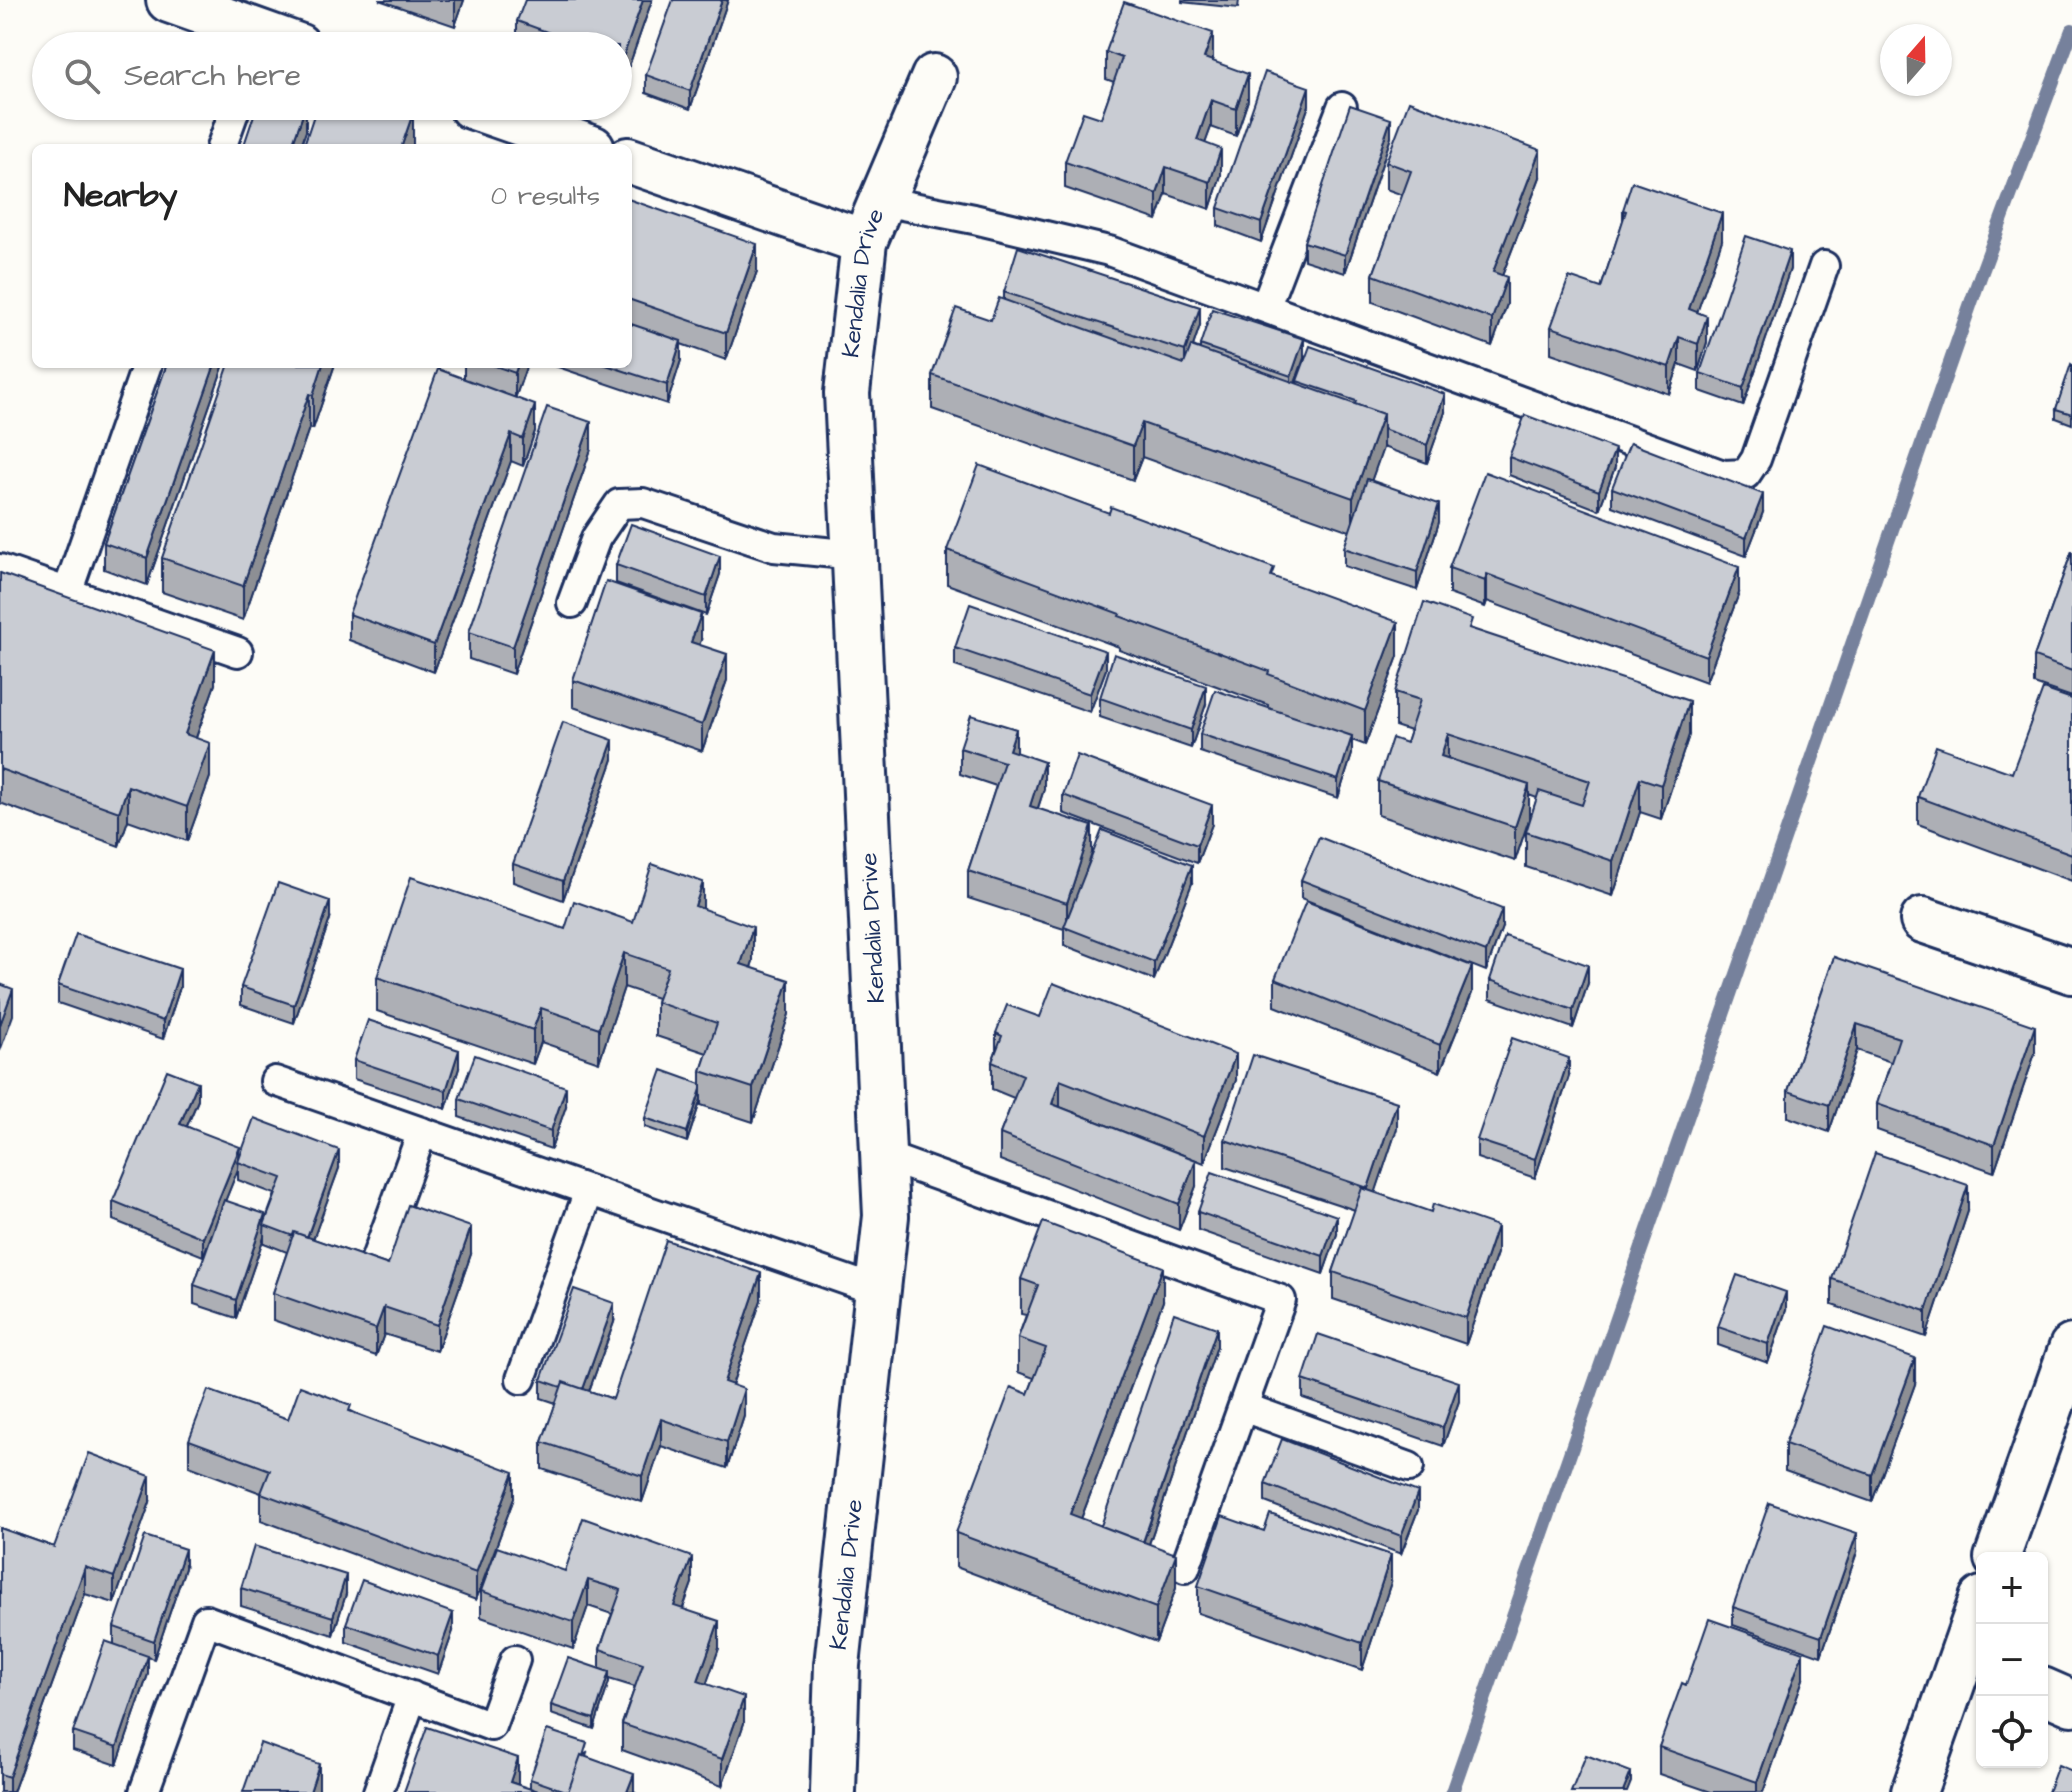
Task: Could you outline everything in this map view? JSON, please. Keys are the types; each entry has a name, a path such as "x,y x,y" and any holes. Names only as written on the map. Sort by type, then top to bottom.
{"street":[{"path":"169,0 261,30"},
{"name":"Kendalia Drive","path":"833,1792 837,1665 886,1216 847,393 864,242 934,77"},
{"path":"511,120 580,144"},
{"path":"632,161 864,242"},
{"path":"1923,920 2072,971"},
{"path":"1999,1552 2072,1347"},
{"path":"1914,1792 1972,1659 1978,1624"},
{"path":"2048,1693 2072,1703"}],"lane":[{"path":"1265,308 1342,107"},
{"path":"222,144 231,120"},
{"path":"882,201 1109,251 1723,475 1746,474 1756,459 1824,266"},
{"path":"67,593 146,368"},
{"path":"572,603 596,538 619,504 643,503 774,547 855,555"},
{"path":"0,569 238,652"},
{"path":"275,1081 878,1291"},
{"path":"370,1275 422,1132"},
{"path":"884,1156 1281,1300 1185,1568"},
{"path":"521,1379 589,1191"},
{"path":"1243,1407 1409,1467"},
{"path":"144,1792 206,1620 491,1726 515,1660"},
{"path":"378,1792 412,1696"}],"building":[{"path":"525,0 643,0 632,32 547,32 517,21"},
{"path":"673,0 722,0 690,91 646,75"},
{"path":"1124,2 1213,33 1204,58 1248,74 1236,109 1211,100 1197,140 1221,149 1210,182 1166,167 1157,194 1065,162 1083,112 1101,118 1122,58 1106,52"},
{"path":"1265,72 1309,87 1261,223 1218,208"},
{"path":"1409,101 1540,150 1493,272 1507,277 1492,319 1373,275 1411,171 1386,162"},
{"path":"1350,105 1391,119 1345,255 1304,242"},
{"path":"252,120 301,120 292,144 244,144"},
{"path":"312,120 411,120 402,144 304,144"},
{"path":"1632,182 1722,213 1689,309 1707,316 1698,344 1679,337 1669,367 1551,327 1569,277 1601,288"},
{"path":"632,200 757,244 726,333 632,300"},
{"path":"1746,236 1790,251 1743,388 1700,373"},
{"path":"1018,247 1200,307 1185,351 1004,292"},
{"path":"999,298 1184,364 1191,346 1383,414 1353,498 1142,423 1133,446 932,375 956,308 991,320"},
{"path":"1212,309 1304,339 1291,376 1200,345"},
{"path":"632,324 681,341 667,385 615,368 632,368"},
{"path":"1310,346 1445,394 1427,445 1383,429 1383,414 1355,404 1356,401 1297,381"},
{"path":"2072,365 2072,414 2056,409"},
{"path":"166,368 214,368 147,558 104,543"},
{"path":"228,368 322,368 313,395 309,394 243,586 162,558"},
{"path":"438,369 535,405 523,439 511,434 434,645 349,614"},
{"path":"547,407 591,422 513,647 469,632"},
{"path":"1525,415 1615,449 1599,491 1509,457"},
{"path":"1630,443 1763,494 1746,538 1612,488"},
{"path":"979,465 1109,513 1111,507 1274,568 1271,576 1398,622 1365,711 1268,674 1269,671 947,550"},
{"path":"1485,472 1739,567 1706,656 1487,574 1485,581 1449,568"},
{"path":"1367,479 1439,504 1417,572 1344,548"},
{"path":"631,524 720,556 706,597 616,565"},
{"path":"2072,551 2072,671 2034,657"},
{"path":"0,573 215,650 185,734 210,743 187,807 128,786 119,812 0,769"},
{"path":"606,581 701,614 691,642 727,654 702,725 573,680"},
{"path":"1424,602 1472,619 1469,628 1689,701 1661,785 1640,778 1613,861 1526,832 1539,791 1582,805 1590,781 1448,734 1441,756 1529,785 1515,827 1378,781 1392,738 1406,743 1420,700 1395,692"},
{"path":"970,604 1106,651 1090,694 955,648"},
{"path":"1114,654 1206,686 1191,730 1100,698"},
{"path":"2043,689 2072,699 2072,854 1918,797 1936,746 2012,773"},
{"path":"1215,690 1352,736 1338,780 1200,734"},
{"path":"971,715 1016,729 1009,750 1044,762 1030,806 1092,826 1067,903 968,871 1004,762 960,748"},
{"path":"563,722 613,740 563,881 513,864"},
{"path":"1077,755 1212,805 1197,845 1063,795"},
{"path":"1102,830 1192,865 1154,962 1064,927"},
{"path":"1319,837 1502,909 1486,952 1301,880"},
{"path":"652,864 703,882 695,906 753,927 741,964 789,980 753,1088 701,1071 717,1023 656,1002 668,968 624,953 599,1028 541,1008 533,1030 377,977 411,877 565,929 574,901 633,922"},
{"path":"278,883 330,901 294,1005 241,987"},
{"path":"1306,901 1472,966 1440,1045 1275,979"},
{"path":"76,934 180,969 163,1021 58,985"},
{"path":"1505,936 1588,965 1573,1010 1490,980"},
{"path":"1834,957 2035,1026 1994,1145 1877,1104 1899,1038 1857,1024 1829,1105 1788,1091"},
{"path":"1053,983 1236,1054 1204,1136 1060,1080 1052,1104 1196,1160 1179,1204 1000,1134 1023,1075 992,1062 1002,1036 996,1033 1007,1005 1040,1017"},
{"path":"0,984 13,989 0,1025"},
{"path":"368,1020 459,1050 446,1091 354,1060"},
{"path":"1512,1038 1569,1058 1535,1159 1477,1140"},
{"path":"475,1055 566,1087 551,1131 459,1099"},
{"path":"1253,1055 1397,1102 1368,1188 1225,1140"},
{"path":"167,1070 198,1082 180,1124 240,1147 203,1238 113,1201"},
{"path":"662,1070 701,1084 687,1132 645,1118"},
{"path":"254,1118 339,1150 307,1237 294,1232 293,1236 264,1225 282,1178 238,1162"},
{"path":"1875,1153 1968,1185 1926,1311 1832,1279"},
{"path":"1212,1172 1337,1216 1323,1256 1198,1212"},
{"path":"1362,1188 1431,1212 1433,1204 1497,1226 1466,1318 1333,1272"},
{"path":"224,1200 265,1214 236,1300 194,1285"},
{"path":"408,1205 471,1227 437,1325 384,1307 376,1329 273,1293 294,1232 388,1265"},
{"path":"1043,1222 1163,1267 1070,1514 1176,1554 1156,1608 956,1533 1011,1387 1028,1394 1046,1348 1018,1338 1038,1285 1021,1279"},
{"path":"666,1240 761,1273 724,1382 744,1389 727,1442 661,1419 642,1476 542,1442 563,1382 613,1399"},
{"path":"1737,1275 1786,1292 1768,1344 1718,1327"},
{"path":"574,1289 614,1303 583,1389 563,1382 561,1387 541,1380"},
{"path":"1174,1313 1217,1328 1143,1542 1101,1526"},
{"path":"1827,1326 1915,1358 1872,1475 1785,1444"},
{"path":"1318,1334 1459,1382 1443,1428 1303,1380"},
{"path":"300,1386 351,1405 349,1411 514,1472 476,1573 261,1493 270,1470 189,1440 208,1390 288,1419"},
{"path":"1282,1439 1418,1492 1401,1536 1265,1484"},
{"path":"89,1453 150,1476 114,1577 85,1567 9,1777 0,1774 0,1528 54,1547"},
{"path":"1769,1503 1857,1533 1821,1637 1733,1607"},
{"path":"1270,1514 1391,1555 1362,1643 1198,1586 1222,1516 1264,1531"},
{"path":"583,1518 692,1557 674,1606 719,1621 698,1681 744,1697 722,1759 622,1724 643,1664 600,1649 621,1590 588,1580 573,1622 481,1591 497,1547 565,1571"},
{"path":"145,1536 185,1549 154,1641 114,1627"},
{"path":"254,1546 346,1575 333,1617 241,1588"},
{"path":"362,1580 453,1613 438,1656 346,1624"},
{"path":"1709,1619 1803,1652 1757,1782 1659,1747 1682,1683 1686,1685"},
{"path":"105,1641 148,1656 117,1747 73,1732"},
{"path":"568,1658 609,1672 594,1719 551,1705"},
{"path":"427,1727 518,1758 510,1782 540,1792 404,1792"},
{"path":"547,1730 587,1743 568,1792 530,1779"},
{"path":"260,1743 319,1764 310,1792 243,1792"},
{"path":"581,1755 634,1774 627,1792 568,1792"},
{"path":"1586,1755 1631,1772 1623,1792 1571,1792"},
{"path":"2058,1765 2072,1771 2072,1792 2048,1792"}],"waterway":[{"path":"1452,1792 1980,277 2072,30"}]}
